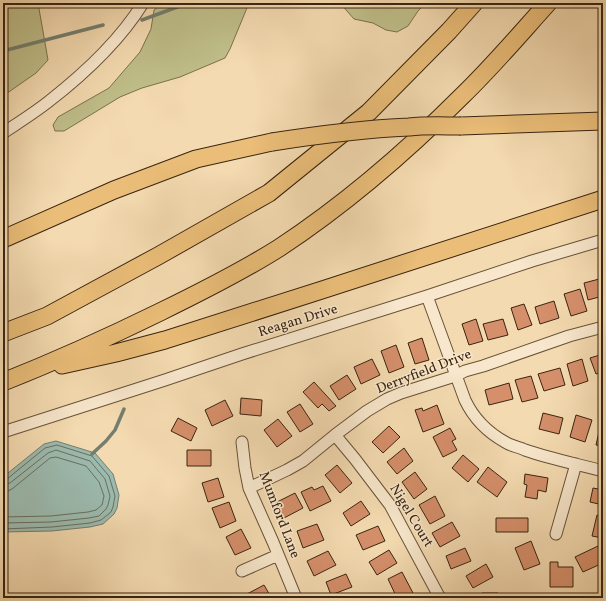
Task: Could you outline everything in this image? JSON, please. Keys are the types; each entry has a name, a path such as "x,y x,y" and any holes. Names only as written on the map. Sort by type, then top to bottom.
{"highway":[{"path":"3,333 47,316 158,256 269,193 369,112 449,31 474,3"},
{"path":"3,382 127,328 215,285 280,247 348,198 395,159 442,116 496,61 548,3"},
{"path":"3,239 114,190 196,160 272,142 316,135 410,126 461,126 603,121"},
{"path":"28,372 116,354 165,340 603,199"}],"street":[{"path":"3,133 47,103 76,79 108,48 143,3"},
{"name":"Reagan Drive","path":"3,432 242,354 427,296 532,260 603,240"},
{"path":"427,296 465,400 471,413 484,427 507,443 542,456 603,471"},
{"name":"Derryfield Drive","path":"249,488 287,470 303,460 335,435 387,399 569,336 603,327"},
{"name":"Nigel Court","path":"335,435 390,505 440,598"},
{"name":"Mumford Lane","path":"242,442 249,488 296,598"},
{"path":"556,534 576,464"},
{"path":"242,571 278,555"}],"shaded area":[{"path":"3,3 38,3 48,60 36,73 3,96"},
{"path":"163,3 249,3 225,58 180,77 142,88 120,97 64,131 55,131 53,125 58,117 109,88 140,52 151,29 154,10"},
{"path":"340,3 426,3 418,11 408,26 397,32 386,30 373,23 354,19"}],"water":[{"path":"56,441 95,453 113,474 119,495 117,508 114,514 103,524 90,527 52,531 3,532 3,477 44,444"}],"building":[{"path":"603,278 603,296 588,300 584,283"},
{"path":"580,289 587,311 571,316 564,294"},
{"path":"554,301 559,318 540,324 535,307"},
{"path":"524,304 532,325 518,330 511,308"},
{"path":"476,319 483,341 469,345 462,324"},
{"path":"503,319 508,335 488,340 483,324"},
{"path":"422,338 429,360 415,364 408,343"},
{"path":"396,345 404,367 389,373 381,351"},
{"path":"603,354 603,372 596,374 590,358"},
{"path":"372,359 380,375 361,384 354,367"},
{"path":"582,359 588,381 573,386 567,364"},
{"path":"560,368 565,385 544,391 538,374"},
{"path":"347,375 356,389 339,400 330,386"},
{"path":"531,376 538,398 522,402 515,380"},
{"path":"314,382 336,406 329,411 322,404 318,408 303,392"},
{"path":"509,383 513,399 489,405 485,390"},
{"path":"241,398 262,400 261,416 240,414"},
{"path":"225,400 233,416 212,426 205,410"},
{"path":"300,404 313,424 300,432 287,412"},
{"path":"437,405 444,424 423,432 415,410 422,408 423,411"},
{"path":"543,413 563,418 559,434 539,429"},
{"path":"576,415 592,420 585,442 570,437"},
{"path":"178,418 197,428 191,441 171,431"},
{"path":"278,419 292,436 277,447 264,430"},
{"path":"601,423 603,423 603,446 596,445"},
{"path":"389,426 400,437 383,453 372,442"},
{"path":"450,428 456,439 452,441 457,450 443,457 433,437"},
{"path":"404,448 413,461 397,474 387,462"},
{"path":"187,450 211,450 211,466 187,466"},
{"path":"463,455 479,469 468,482 452,468"},
{"path":"337,465 352,483 340,493 325,475"},
{"path":"488,467 507,482 497,497 477,482"},
{"path":"415,472 427,489 414,499 402,482"},
{"path":"525,474 548,478 546,492 538,490 537,499 525,497 527,485 524,484"},
{"path":"218,478 224,497 208,502 202,483"},
{"path":"323,486 331,501 310,511 301,492 312,487 314,490"},
{"path":"593,488 603,490 603,505 590,502"},
{"path":"295,493 303,508 284,518 277,502"},
{"path":"435,496 445,516 430,524 419,505"},
{"path":"361,501 370,514 351,526 343,513"},
{"path":"229,502 236,521 220,528 212,508"},
{"path":"597,515 603,516 603,538 592,536"},
{"path":"496,518 528,518 528,532 496,532"},
{"path":"452,522 460,536 440,547 432,533"},
{"path":"317,524 324,540 303,548 297,531"},
{"path":"378,526 385,541 363,550 356,535"},
{"path":"241,529 251,548 235,555 226,537"},
{"path":"531,541 540,564 524,570 515,548"},
{"path":"598,546 603,557 603,563 583,572 575,557"},
{"path":"465,548 471,561 451,569 446,556"},
{"path":"389,550 397,563 377,575 369,562"},
{"path":"328,551 336,565 314,576 307,561"},
{"path":"550,562 558,562 558,567 573,567 573,587 550,587"},
{"path":"486,564 493,577 473,588 466,576"},
{"path":"402,572 413,593 403,598 397,598 388,579"},
{"path":"346,574 352,587 331,595 326,582"},
{"path":"264,585 271,597 250,598 247,594"},
{"path":"482,593 498,593 498,598 482,598"}],"waterway":[{"path":"142,20 180,6 184,3"},
{"path":"3,51 103,25"},
{"path":"92,454 115,430 124,409"}]}
